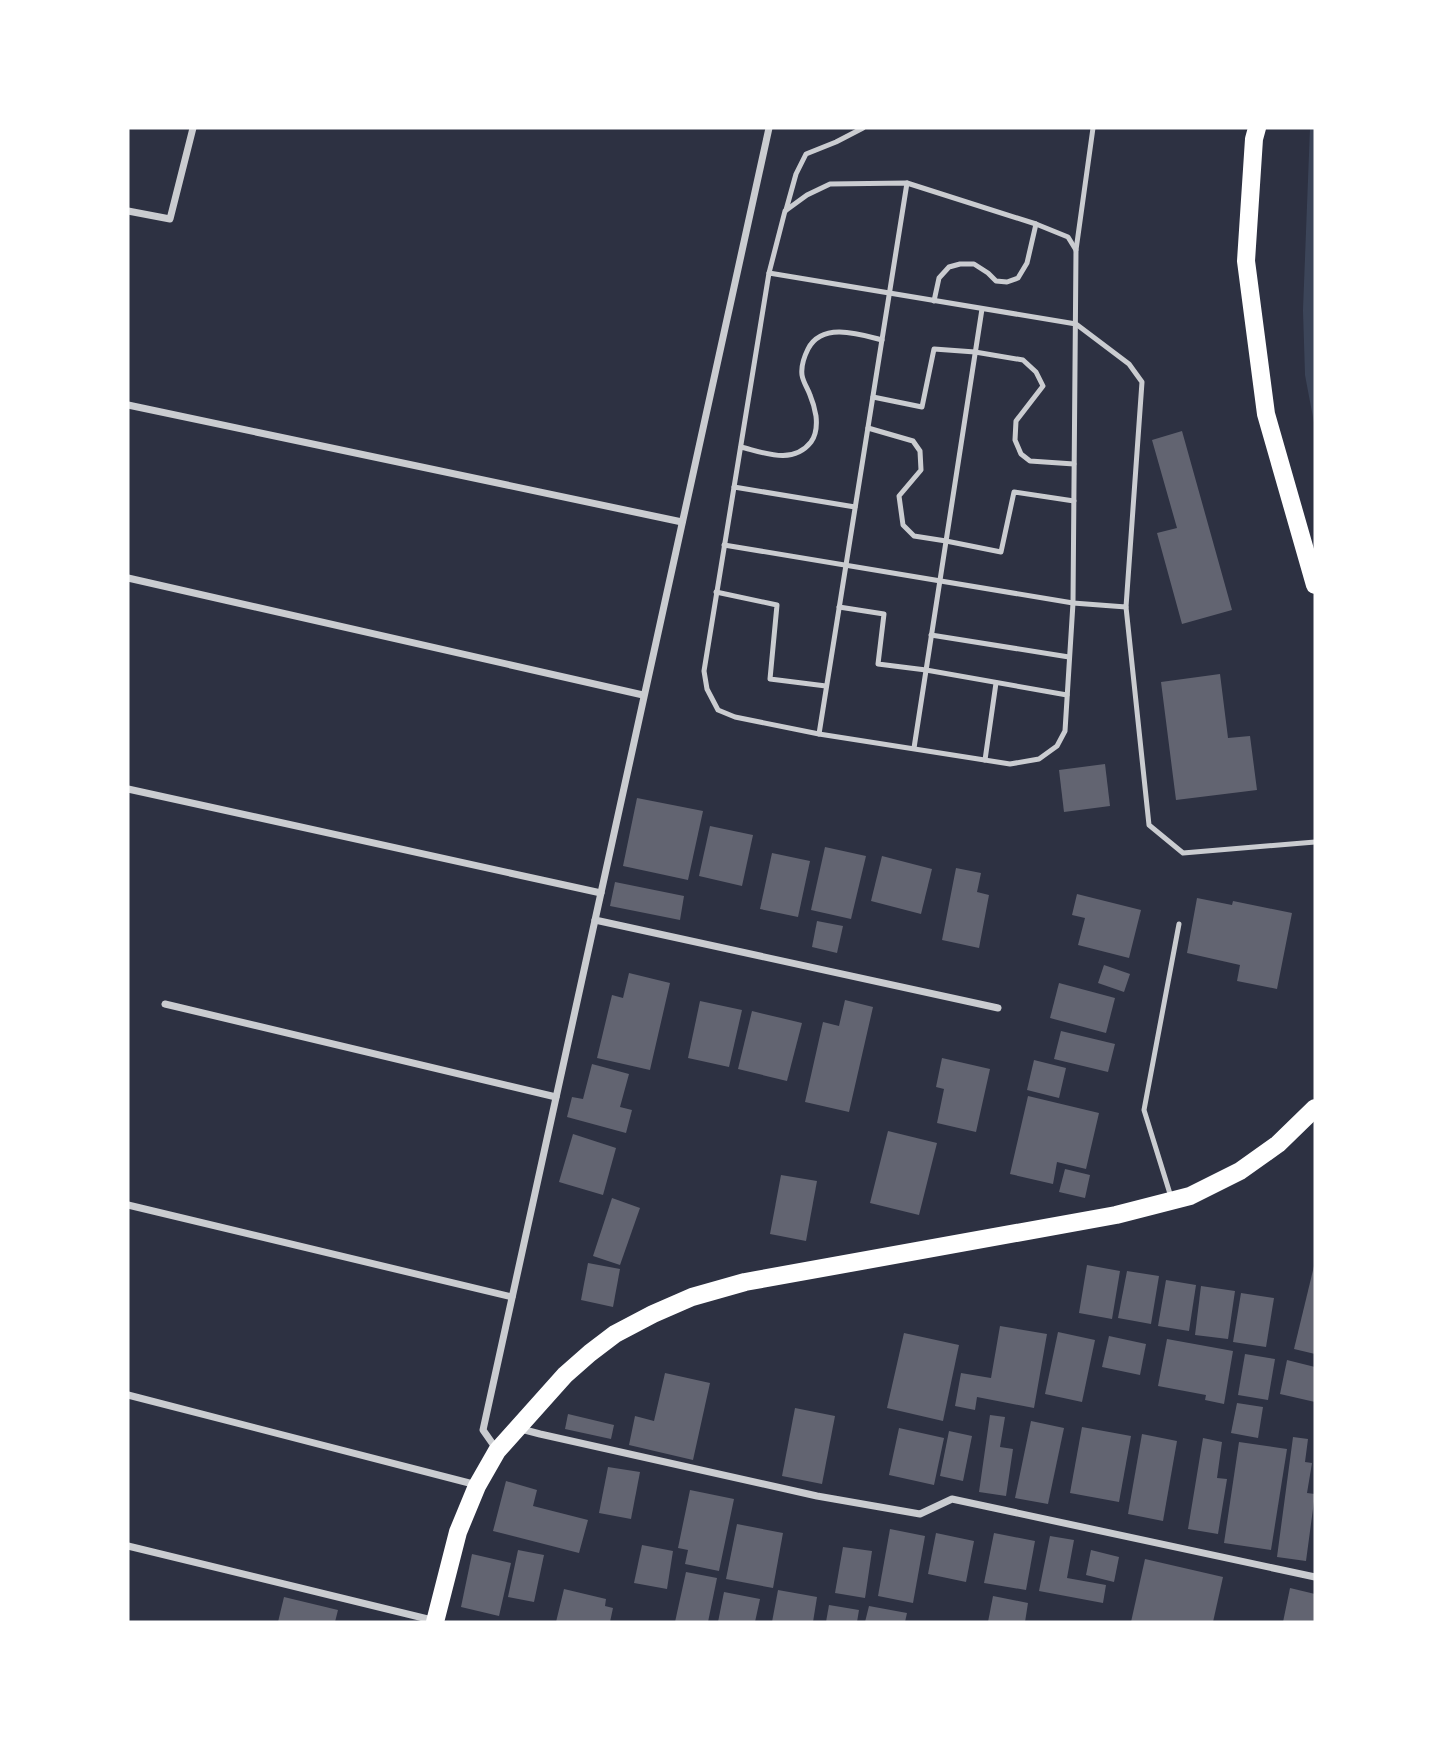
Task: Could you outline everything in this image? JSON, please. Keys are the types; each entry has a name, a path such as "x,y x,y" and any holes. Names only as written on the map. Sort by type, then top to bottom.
{"main road":[{"path":"1257,128 1254,139 1247,273 1266,414 1315,585"},
{"path":"437,1622 458,1532 477,1486 497,1451 565,1375 615,1334 692,1297 746,1282 1116,1215 1190,1196 1240,1171 1278,1144 1315,1108"}],"street":[{"path":"128,211 170,219 193,128"},
{"path":"497,1451 483,1430 769,128"},
{"path":"128,405 682,522"},
{"path":"128,578 643,695"},
{"path":"128,789 601,893"},
{"path":"595,920 998,1008"},
{"path":"165,1004 556,1097"},
{"path":"128,1205 512,1297"},
{"path":"128,1395 477,1486"},
{"path":"517,1428 817,1496 920,1514 952,1499 1315,1577"},
{"path":"128,1546 437,1622"}],"lane":[{"path":"863,128 806,154 796,174 785,211 769,274 716,592 704,671 707,689 718,710 735,717 819,734 1010,764 1039,759 1057,746 1065,731 1073,603 1076,250 1093,128"},
{"path":"785,211 807,195 830,184 907,183 1036,224 1068,237 1076,250"},
{"path":"819,734 907,183"},
{"path":"934,301 939,278 949,267 974,264 996,281 1007,282 1018,278 1027,263 1036,224"},
{"path":"769,274 1076,324 1129,364 1142,382 1126,607 1149,825 1183,853 1315,842"},
{"path":"914,748 982,309"},
{"path":"741,447 772,455 794,456 806,449 815,437 816,418 811,396 802,376 804,358 811,344 826,334 848,332 882,340"},
{"path":"873,397 922,407 934,349 1023,360 1036,372 1043,386 1016,421 1015,440 1021,454 1030,461 1074,464"},
{"path":"868,428 913,441 920,451 922,470 899,496 903,525 914,536 1002,552 1014,492 1074,501"},
{"path":"734,487 855,507"},
{"path":"724,545 1073,603 1126,607"},
{"path":"716,592 777,605 770,679 827,686"},
{"path":"839,607 884,614 878,664 1067,695"},
{"path":"931,635 1069,657"},
{"path":"985,760 996,683"},
{"path":"1172,1201 1144,1110 1179,924"}],"shaded area":[{"path":"1310,128 1315,128 1315,428 1305,375 1303,310"}],"building":[{"path":"1182,431 1232,610 1182,624 1157,533 1177,528 1152,440"},
{"path":"1220,674 1228,738 1250,736 1257,790 1176,800 1161,682"},
{"path":"1105,764 1110,806 1064,812 1059,770"},
{"path":"637,798 703,811 688,880 623,866"},
{"path":"710,826 753,835 742,886 699,876"},
{"path":"825,847 866,856 851,919 811,910"},
{"path":"772,853 810,861 798,917 760,909"},
{"path":"882,856 932,869 921,914 871,901"},
{"path":"956,868 981,873 977,892 989,895 979,948 942,940"},
{"path":"615,882 684,896 680,920 610,906"},
{"path":"1077,894 1141,910 1129,958 1078,945 1085,918 1072,915"},
{"path":"1197,898 1232,905 1233,901 1292,913 1277,989 1237,981 1240,965 1187,953"},
{"path":"817,921 843,926 837,953 812,947"},
{"path":"1104,965 1130,974 1124,992 1098,983"},
{"path":"629,973 670,983 650,1070 597,1058 612,995 623,998"},
{"path":"1059,983 1115,998 1106,1033 1050,1018"},
{"path":"845,1000 873,1007 849,1112 805,1102 823,1022 839,1026"},
{"path":"700,1001 742,1010 729,1067 688,1058"},
{"path":"752,1011 802,1023 787,1081 738,1069"},
{"path":"1061,1031 1115,1044 1108,1072 1054,1059"},
{"path":"942,1058 990,1069 976,1132 937,1123 944,1089 936,1087"},
{"path":"1034,1060 1066,1068 1059,1098 1027,1090"},
{"path":"592,1064 629,1074 620,1107 632,1110 626,1133 567,1117 572,1097 583,1099"},
{"path":"1028,1096 1099,1113 1086,1169 1057,1162 1053,1184 1010,1174"},
{"path":"888,1131 937,1143 919,1215 870,1203"},
{"path":"573,1134 616,1148 603,1195 559,1182"},
{"path":"1065,1169 1090,1175 1085,1198 1059,1192"},
{"path":"781,1175 817,1181 806,1241 770,1234"},
{"path":"612,1198 640,1208 620,1265 593,1256"},
{"path":"588,1263 620,1269 613,1307 581,1300"},
{"path":"1087,1265 1120,1271 1112,1319 1079,1313"},
{"path":"1315,1266 1315,1354 1294,1349"},
{"path":"1127,1271 1159,1276 1151,1324 1118,1318"},
{"path":"1166,1280 1196,1285 1189,1331 1158,1326"},
{"path":"1201,1286 1235,1291 1228,1339 1195,1335"},
{"path":"1241,1293 1274,1298 1266,1347 1233,1342"},
{"path":"1000,1326 1047,1334 1034,1408 977,1397 975,1410 955,1406 961,1373 991,1378"},
{"path":"1058,1332 1095,1340 1082,1402 1045,1394"},
{"path":"904,1333 959,1345 943,1421 887,1408"},
{"path":"1109,1336 1146,1344 1140,1375 1102,1367"},
{"path":"1167,1339 1233,1351 1224,1404 1205,1400 1206,1395 1158,1386"},
{"path":"1245,1354 1275,1359 1268,1400 1238,1395"},
{"path":"1287,1360 1315,1367 1315,1402 1280,1394"},
{"path":"665,1373 710,1383 693,1460 629,1445 635,1416 654,1421"},
{"path":"1237,1403 1263,1407 1258,1438 1231,1433"},
{"path":"795,1408 835,1416 822,1484 782,1476"},
{"path":"568,1414 614,1425 611,1439 565,1429"},
{"path":"990,1415 1005,1417 1000,1447 1013,1449 1006,1496 979,1492"},
{"path":"1031,1421 1064,1428 1048,1504 1015,1498"},
{"path":"1082,1427 1131,1436 1119,1502 1070,1493"},
{"path":"899,1428 944,1438 934,1485 889,1475"},
{"path":"949,1431 972,1436 963,1481 940,1476"},
{"path":"1142,1434 1177,1441 1163,1521 1128,1514"},
{"path":"1293,1437 1308,1439 1305,1462 1312,1463 1307,1493 1315,1494 1306,1561 1277,1557"},
{"path":"1203,1438 1222,1442 1217,1478 1227,1479 1218,1534 1188,1529"},
{"path":"1239,1442 1287,1449 1271,1550 1224,1543"},
{"path":"608,1467 640,1472 631,1519 599,1513"},
{"path":"506,1481 537,1490 533,1506 588,1520 579,1553 493,1531"},
{"path":"690,1490 734,1499 719,1571 685,1564 688,1550 678,1548"},
{"path":"737,1524 783,1533 773,1588 726,1579"},
{"path":"890,1529 925,1536 913,1603 878,1596"},
{"path":"936,1533 974,1541 966,1582 928,1574"},
{"path":"994,1533 1035,1541 1026,1590 984,1583"},
{"path":"1050,1536 1074,1540 1067,1578 1106,1585 1103,1603 1039,1591"},
{"path":"642,1545 673,1551 667,1589 634,1583"},
{"path":"843,1547 872,1551 865,1598 835,1593"},
{"path":"518,1550 544,1555 534,1602 508,1597"},
{"path":"1091,1550 1119,1557 1114,1582 1086,1575"},
{"path":"472,1554 511,1563 499,1616 461,1607"},
{"path":"1145,1559 1223,1577 1213,1622 1131,1622"},
{"path":"686,1572 717,1578 708,1622 675,1622"},
{"path":"1290,1588 1315,1594 1315,1622 1283,1622"},
{"path":"564,1589 606,1599 605,1606 613,1608 610,1622 556,1622"},
{"path":"778,1590 817,1597 813,1622 772,1622"},
{"path":"724,1592 760,1599 755,1622 718,1622"},
{"path":"993,1596 1028,1603 1025,1622 988,1622"},
{"path":"284,1597 338,1610 335,1622 278,1622"},
{"path":"829,1605 859,1610 857,1622 826,1622"},
{"path":"869,1606 907,1613 905,1622 865,1622"}]}
